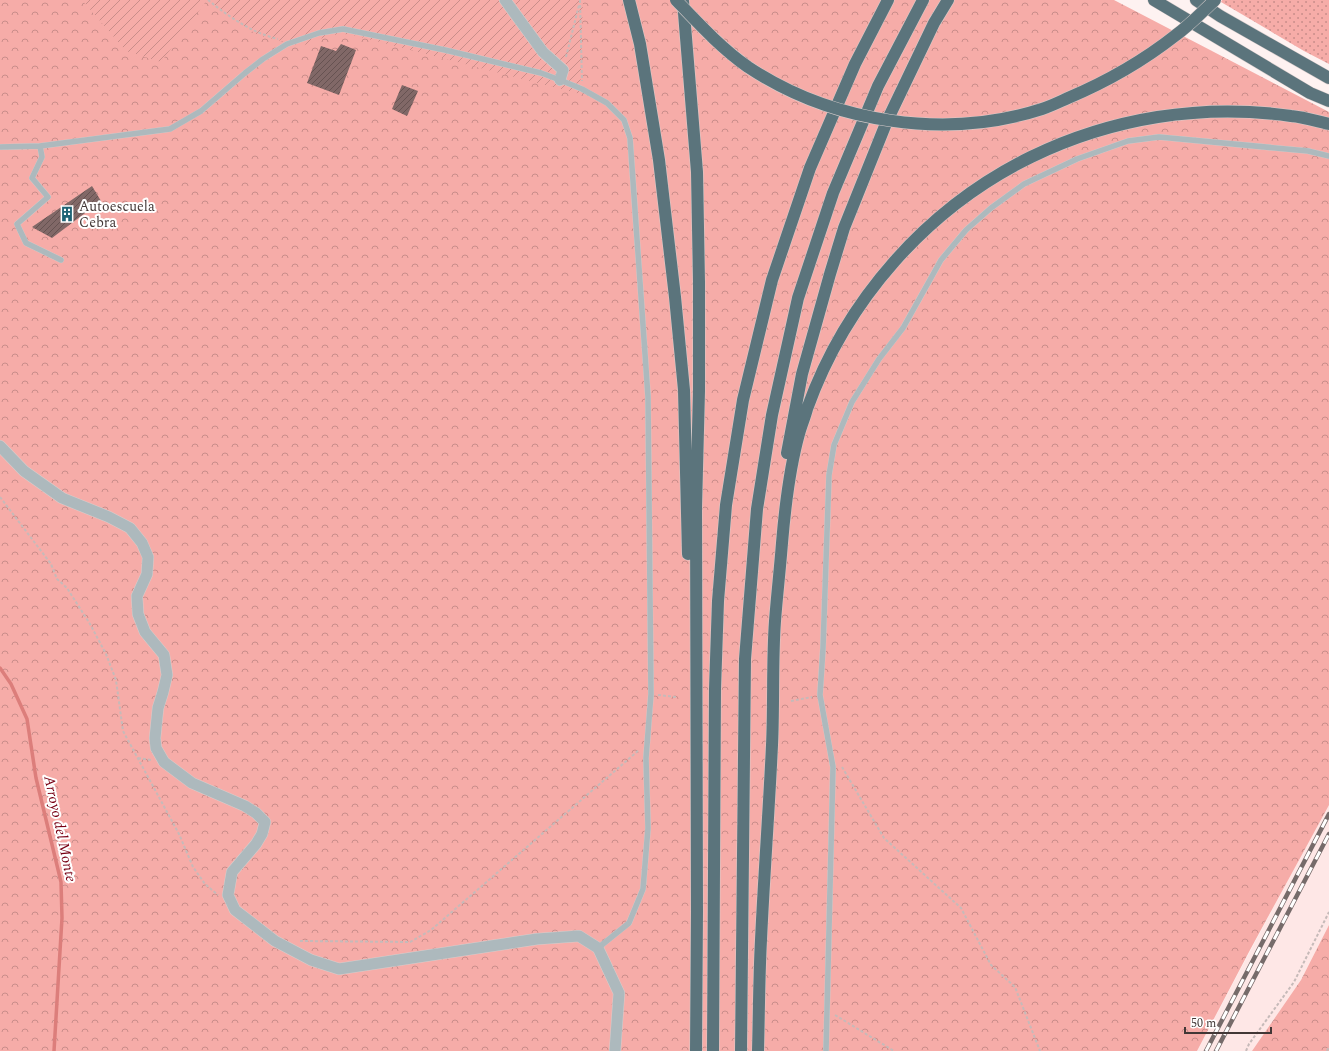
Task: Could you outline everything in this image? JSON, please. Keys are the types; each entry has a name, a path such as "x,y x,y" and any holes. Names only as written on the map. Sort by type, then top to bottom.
{"highway":[{"path":"629,0 640,44 659,160 684,390 697,911"},
{"path":"676,0 709,35 748,67 794,94 847,112 909,124 950,124 1000,120 1043,109 1093,88 1135,64 1177,35 1215,0"},
{"path":"683,0 697,172 700,282 696,508 696,1051"},
{"path":"713,1051 715,697 718,601 726,505 743,400 772,280 810,168 855,64 888,0"},
{"path":"741,1051 745,659 757,509 772,415 798,298 833,193 878,86 923,0"},
{"path":"767,821 769,623 777,515 802,374 844,228 860,186 908,77 934,23 948,0"},
{"path":"1154,0 1310,93 1329,101"},
{"path":"1196,0 1220,16 1329,78"},
{"path":"758,1051 760,942 772,746 775,622 786,497 799,433 816,384 838,339 868,293 900,255 934,221 974,190 1010,168 1046,150 1083,136 1134,122 1172,114 1210,111 1252,112 1293,116 1329,124"}],"street":[{"path":"504,0 561,75"},
{"path":"0,446 24,471 62,498 109,517 130,528 142,544 148,557 147,574 137,596 138,614 145,632 164,655 167,675 158,708 154,738 156,748 164,762 192,782 256,812 265,822 262,834 256,844 232,872 228,895 235,910 275,940 311,960 339,969 537,939 579,936 598,948 619,993 615,1051"}],"lane":[{"path":"0,147 40,146 170,128 201,111 244,73 287,44 319,33 343,29 541,73 561,75 607,103 624,120 630,138 648,397 651,694 646,758 648,828 644,889 629,923 598,948"},
{"path":"826,1051 833,767 820,695 829,475 834,445 852,402 878,359 903,328 942,260 966,230 1024,184 1077,159 1128,142 1159,137 1308,151 1329,156"},
{"path":"40,146 42,157 32,178 48,197 17,224 26,243 61,260"}],"path":[{"path":"208,0 247,27 277,39 297,41"},
{"path":"561,75 580,1"},
{"path":"580,1 582,89"},
{"path":"0,497 51,564 58,579 67,588 90,624 106,654 116,680 123,731 179,834 192,867 205,884 235,910"},
{"path":"651,694 676,697"},
{"path":"791,701 820,695"},
{"path":"299,941 410,942 431,930 647,743"},
{"path":"841,765 884,838 961,908 991,965 1015,987 1040,1051"},
{"path":"1246,1051 1249,1044 1294,982 1329,912"},
{"path":"826,1010 894,1051"},
{"path":"1327,1051 1329,1046"}],"shaded area":[{"path":"1329,803 1329,925 1301,980 1252,1051 1197,1051"}],"green space":[{"path":"0,0 1114,0 1329,112 1329,805 1197,1051 0,1051"},
{"path":"82,0 207,0 161,62 126,51"},
{"path":"208,0 583,0 580,94 349,34 330,35 302,46 257,35"},
{"path":"1222,0 1329,0 1329,64 1221,2"},
{"path":"1329,925 1329,1051 1252,1051 1301,980"}],"building":[{"path":"341,44 356,50 339,95 307,83 321,46 336,51"},
{"path":"402,85 418,91 407,116 392,109"},
{"name":"Autoescuela Cebra","path":"92,186 101,201 52,238 32,227"}],"waterway":[{"name":"Arroyo del Monte","path":"0,668 11,684 27,719 36,778 61,882 62,918 54,1051"}],"railway":[{"path":"1206,1051 1329,814"},
{"path":"1216,1051 1329,834"}],"place":[{"name":"Autoescuela Cebra","path":"67,214"}]}
